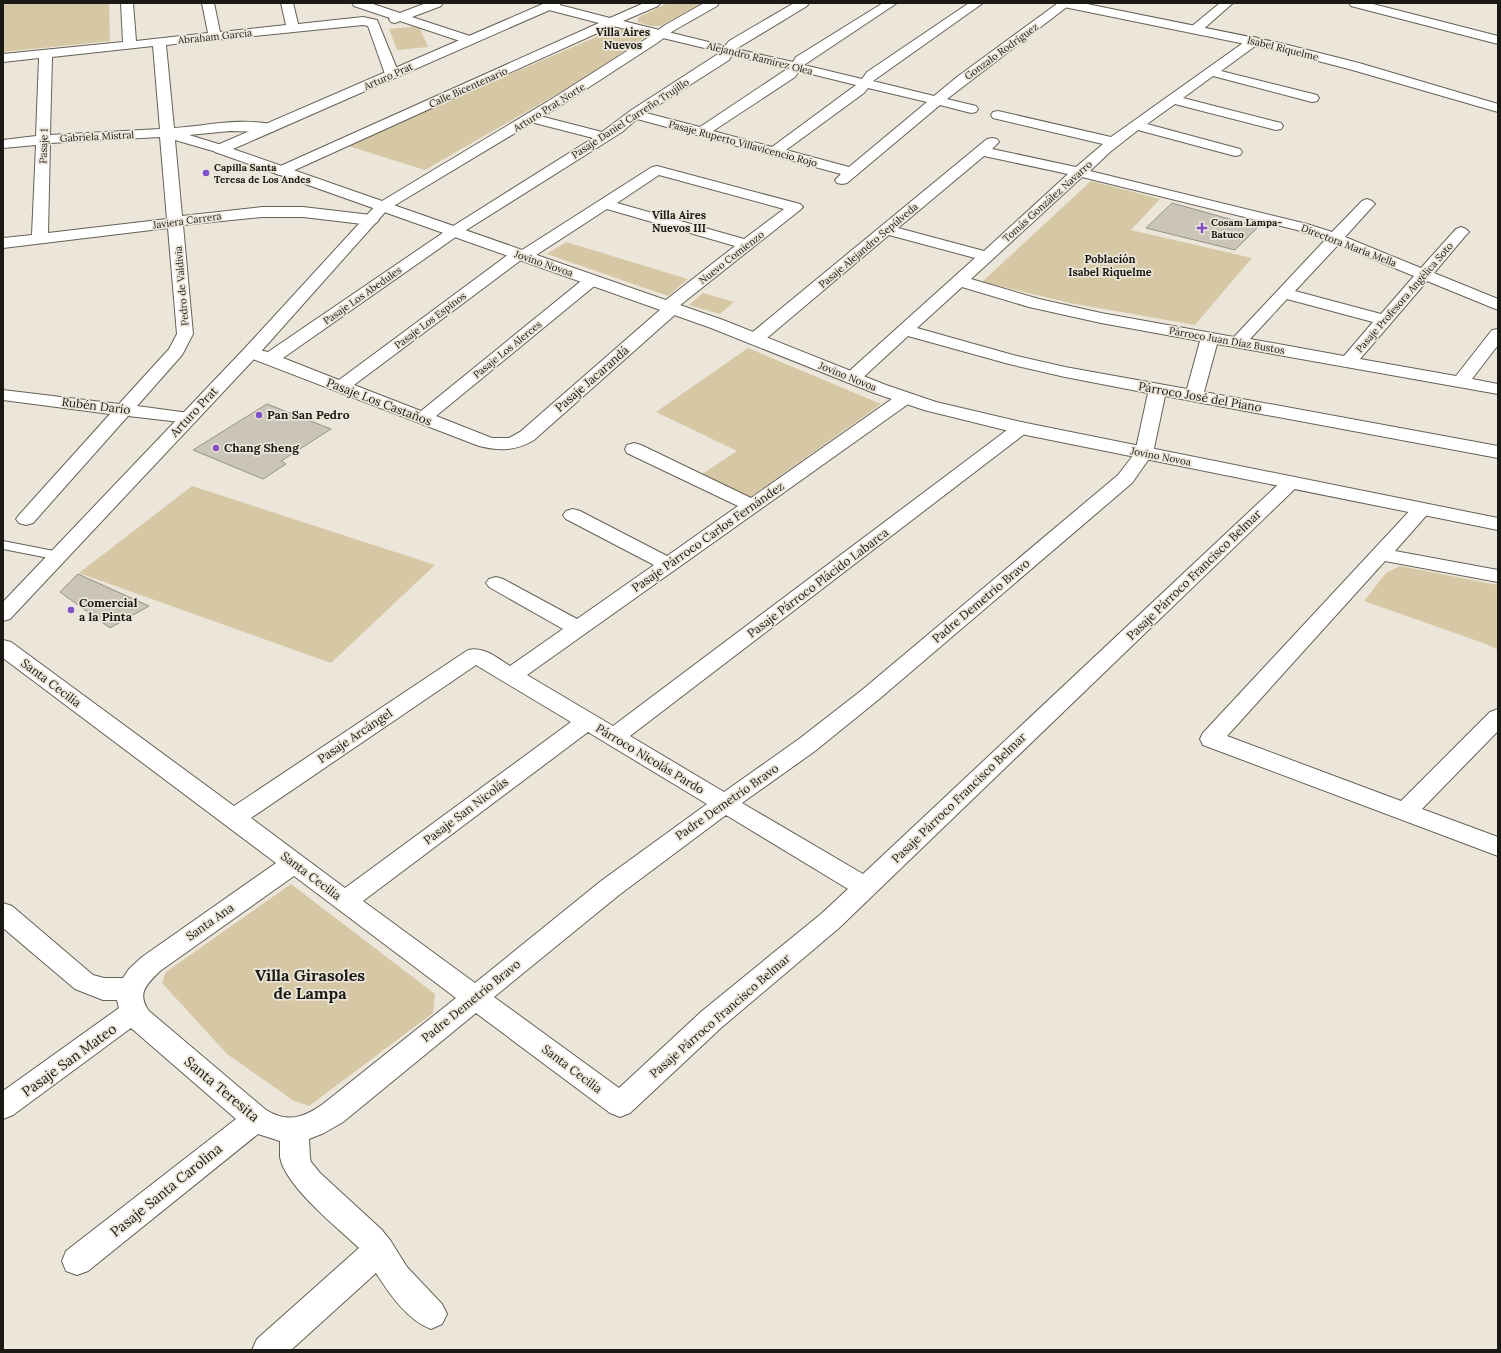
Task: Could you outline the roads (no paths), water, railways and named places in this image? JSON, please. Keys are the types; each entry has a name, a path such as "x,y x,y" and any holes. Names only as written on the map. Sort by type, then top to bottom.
{"street":[{"path":"127,3 130,45"},
{"path":"208,3 216,36"},
{"path":"288,3 293,28"},
{"path":"358,3 469,40"},
{"path":"392,74 374,25 401,17 437,3"},
{"name":"Calle Bicentenario","path":"281,171 654,3"},
{"name":"Arturo Prat Norte","path":"377,213 532,118 661,34 713,3"},
{"name":"Pasaje Daniel Carreño Trujillo","path":"455,231 604,137 635,114 724,57 733,44 803,3"},
{"path":"702,132 790,74 801,60 891,3"},
{"path":"774,152 859,90 872,75 977,3"},
{"name":"Isabel Riquelme","path":"1065,3 1254,41 1354,66 1497,107"},
{"name":"Gonzalo Rodríguez","path":"938,101 962,80 1065,3"},
{"path":"1196,29 1227,3"},
{"path":"1355,3 1498,40"},
{"name":"Alejandro Ramírez Olea","path":"552,4 612,22 971,109"},
{"name":"Arturo Prat","path":"220,149 552,4"},
{"name":"Abraham García","path":"3,58 358,21 369,21 374,25"},
{"name":"Tomás González Navarro","path":"852,378 1078,172 1136,125 1254,41"},
{"name":"Pedro de Valdivia","path":"26,520 176,351 185,334 159,42"},
{"name":"Pasaje 1","path":"40,239 46,54"},
{"path":"1211,72 1312,98"},
{"path":"1173,99 1276,126"},
{"name":"Pasaje Ruperto Villavicencio Rojo","path":"635,114 774,152 846,176 938,101"},
{"path":"998,115 1114,142"},
{"path":"532,118 604,137"},
{"path":"1136,125 1235,152"},
{"name":"Gabriela Mistral","path":"3,144 43,139 166,133 253,126 269,128"},
{"name":"Gabriela Mistral","path":"166,133 220,149"},
{"name":"Pasaje Alejandro Sepúlveda","path":"755,339 987,147 1078,172"},
{"name":"Jovino Novoa","path":"220,149 281,171 377,213 455,231 755,339 905,398 955,413 1021,428 1498,524"},
{"name":"Nuevo Comienzo","path":"605,204 657,170 795,207 670,308"},
{"name":"Directora María Mella","path":"1078,172 1302,227 1335,238 1498,305"},
{"path":"522,255 605,204 747,245"},
{"path":"1238,342 1367,204"},
{"name":"Javiera Carrera","path":"3,243 248,213 277,211 377,213"},
{"name":"Arturo Prat","path":"3,614 251,352 377,213"},
{"path":"886,230 986,256"},
{"name":"Pasaje Los Abedules","path":"270,359 455,231"},
{"name":"Pasaje Profesora Angélica Soto","path":"1348,362 1461,232"},
{"name":"Pasaje Los Espinos","path":"341,387 522,255"},
{"name":"Pasaje Los Alerces","path":"423,418 592,280"},
{"name":"Párroco Juan Díaz Bustos","path":"959,281 1078,313 1498,388"},
{"path":"1284,293 1384,320"},
{"name":"Pasaje Jacarandá","path":"509,444 527,436 670,308"},
{"name":"Párroco José del Piano","path":"905,330 1039,366 1498,452"},
{"path":"1462,382 1498,334"},
{"path":"1194,396 1210,337"},
{"name":"Pasaje Los Castaños","path":"251,352 486,442 493,444 509,444"},
{"path":"1144,453 1158,389"},
{"name":"Rubén Darío","path":"3,394 189,418"},
{"name":"Pasaje Párroco Carlos Fernández","path":"511,676 905,398"},
{"name":"Pasaje Párroco Plácido Labarca","path":"614,737 1021,428"},
{"path":"634,449 752,506"},
{"name":"Padre Demetrio Bravo","path":"294,1130 308,1127 327,1118 610,888 724,803 806,745 870,696 1113,489 1134,469 1144,453"},
{"name":"Pasaje Párroco Francisco Belmar","path":"620,1105 712,1019 830,921 1291,482"},
{"path":"1422,509 1211,739 1498,847"},
{"path":"573,515 669,565"},
{"path":"1380,554 1498,576"},
{"path":"496,583 578,629"},
{"name":"Santa Cecilia","path":"3,647 620,1105"},
{"name":"Párroco Nicolás Pardo","path":"476,655 866,887"},
{"name":"Pasaje Arcángel","path":"234,818 476,655"},
{"path":"1406,812 1498,717"},
{"name":"Pasaje San Nicolás","path":"345,901 587,721"},
{"name":"Santa Ana","path":"133,1000 136,979 151,964 294,863"},
{"path":"7,922 84,982 102,989 118,989 133,1000"},
{"name":"Pasaje San Mateo","path":"3,1107 133,1000"},
{"name":"Santa Teresita","path":"133,1000 139,1019 256,1119 266,1126 279,1130 294,1130"},
{"name":"Pasaje Santa Carolina","path":"77,1261 256,1119"},
{"path":"294,1130 295,1158 301,1171 310,1182 360,1228 379,1250 408,1291 431,1314"},
{"path":"268,1350 379,1250"}],"lane":[{"path":"3,545 59,556"}],"place":[{"name":"Capilla Santa Teresa de Los Andes","path":"206,173"},
{"name":"Cosam Lampa- Batuco","path":"1202,228"},
{"name":"Pan San Pedro","path":"259,415"},
{"name":"Chang Sheng","path":"216,448"},
{"name":"Comercial a la Pinta","path":"71,610"}],"district":[{"name":"Villa Aires Nuevos","path":"623,38"},
{"name":"Villa Aires Nuevos III","path":"679,221"},
{"name":"Población Isabel Riquelme","path":"1110,265"},
{"name":"Villa Girasoles de Lampa","path":"310,984"}]}
